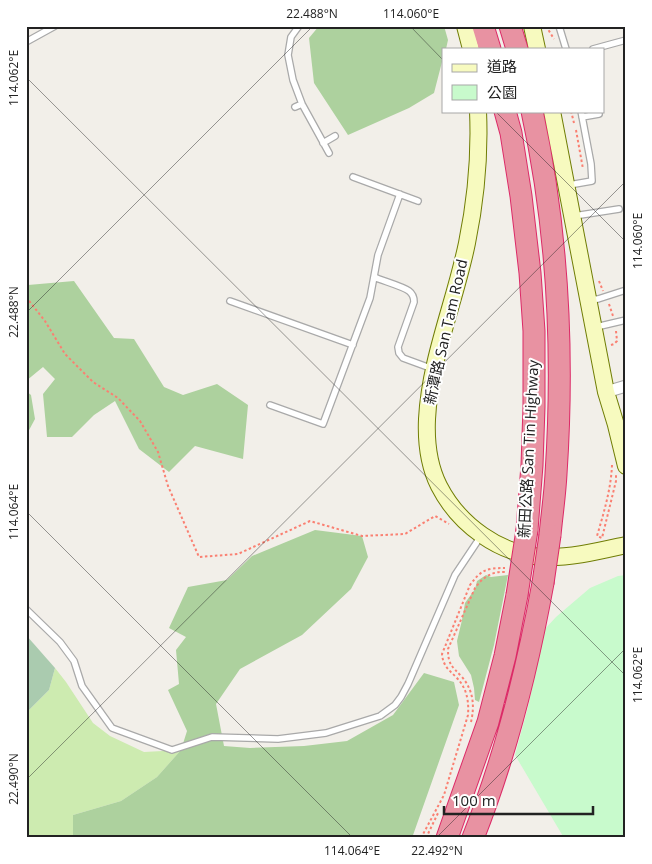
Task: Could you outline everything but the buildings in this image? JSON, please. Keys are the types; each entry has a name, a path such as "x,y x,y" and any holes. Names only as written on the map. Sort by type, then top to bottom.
{"highway":[{"path":"483,26 490,48"},
{"path":"510,26 517,48"},
{"name":"新田公路 San Tin Highway","path":"447,838 488,722 506,656 527,530 532,465 534,331 530,273 521,196 511,133 505,112"},
{"name":"新田公路 San Tin Highway","path":"473,838 483,814 507,740 522,686 543,583 556,475 558,312 553,245 532,112"}],"street":[{"path":"466,26 470,48"},
{"path":"532,26 537,48"},
{"name":"新潭路 San Tam Road","path":"478,112 477,169 472,212 462,262 434,369 430,393 427,426 428,446 433,469 439,486 465,521 482,536 511,550 542,557 556,557 571,556 626,545"},
{"path":"552,112 606,392 618,424 618,467"},
{"path":"606,392 626,386"}],"lane":[{"path":"26,42 55,26"},
{"path":"299,26 291,37 288,55 293,80 302,104 329,153"},
{"path":"559,26 566,48"},
{"path":"597,48 626,40"},
{"path":"295,107 302,104"},
{"path":"566,186 592,181 592,164 582,114 599,114"},
{"path":"323,143 336,136"},
{"path":"353,177 418,201"},
{"path":"270,404 323,424 370,298 378,254 400,194"},
{"path":"572,216 619,209"},
{"path":"374,277 408,290 413,296 414,302 399,344 399,353 403,358 434,369"},
{"path":"588,300 598,299 626,290"},
{"path":"230,301 353,345"},
{"path":"593,327 626,320"},
{"path":"26,609 60,642 74,661 82,686 112,728 172,750 212,737 278,740 326,733 380,716 394,705 408,684 455,575 482,536"}],"path":[{"path":"546,26 556,41"},
{"path":"571,112 583,171"},
{"path":"26,297 45,321 65,354 93,382 118,398 140,421 158,452 168,486 199,557 238,554 310,521 362,536 405,534 435,516 452,526"},
{"path":"618,467 602,538 597,536 612,478 618,467"},
{"path":"421,838 444,795 468,715 469,703 463,685 442,662 442,654 470,585 485,570 507,568"},
{"path":"471,722 473,699 468,685 451,666 448,658 448,649 475,588 480,581 492,573 506,572"},
{"path":"426,838 449,792"}],"green space":[{"path":"319,26 444,26 448,40 446,48 442,48 442,62 434,93 409,108 348,135 314,83 309,38"},
{"path":"74,281 114,338 134,339 164,387 183,395 217,384 248,405 243,459 195,446 169,472 139,449 115,401 94,415 72,437 47,437 43,394 55,379 43,367 26,381 26,285"},
{"path":"26,391 31,395 35,419 28,432 26,432"},
{"path":"315,530 362,536 368,557 351,589 302,635 240,669 216,704 224,746 250,748 304,746 347,741 393,715 424,673 454,682 459,705 412,838 73,838 73,815 121,801 157,777 181,750 187,731 168,690 179,684 176,650 186,637 169,628 188,587 227,580 252,556"},
{"path":"486,575 491,577 508,575 494,645 479,702 475,700 471,675 459,656 457,641 465,603 475,589 477,581"},
{"path":"626,575 626,838 564,838 515,755 528,707 545,629 590,588 618,576"},
{"path":"26,635 55,668 49,690 26,713"},
{"path":"55,668 93,723 110,736 144,752 181,750 157,777 121,801 73,815 73,838 26,838 26,713 49,690"}]}
